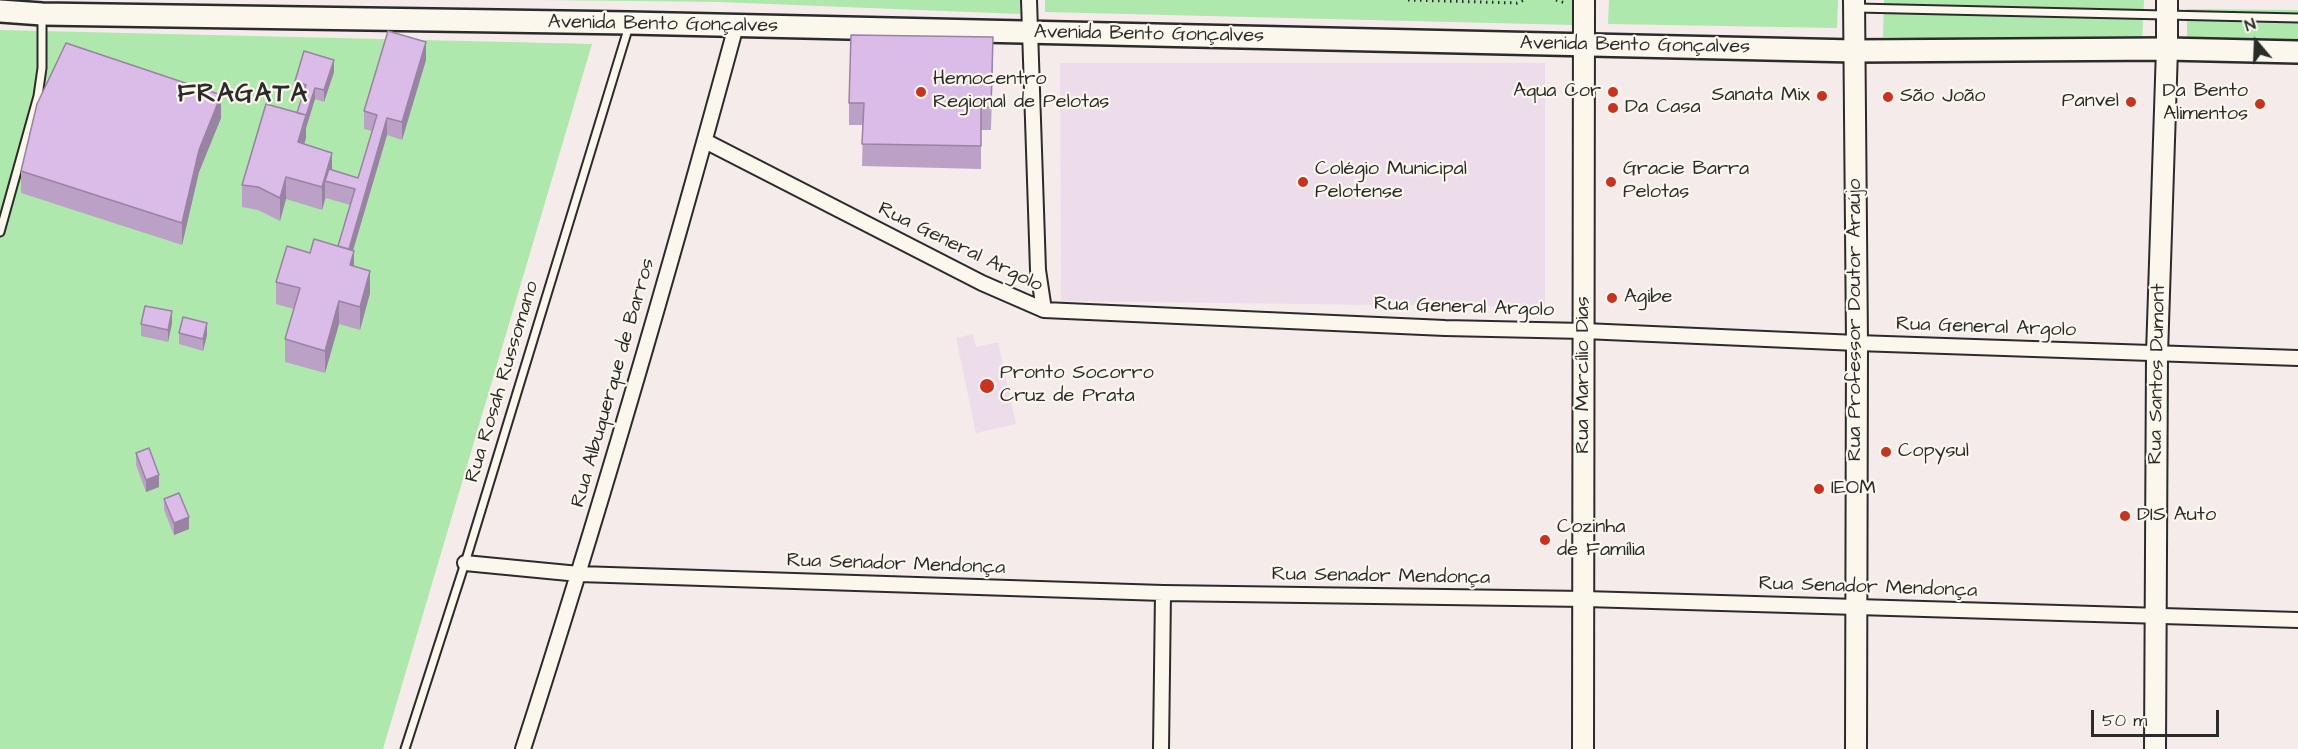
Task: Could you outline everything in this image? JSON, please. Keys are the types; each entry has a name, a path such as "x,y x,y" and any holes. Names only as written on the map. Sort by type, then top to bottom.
{"main road":[{"name":"Avenida Bento Gonçalves","path":"7,7 1854,51 2167,49 2298,52"}],"street":[{"path":"1029,0 1038,270 1044,310"},
{"name":"Rua Marcílio Dias","path":"1583,749 1584,0"},
{"name":"Rua Professor Doutor Araújo","path":"1854,4 1857,343 1856,749"},
{"name":"Rua Santos Dumont","path":"2155,749 2157,354 2167,49 2166,7"},
{"name":"Rua Albuquerque de Barros","path":"523,749 579,574 705,141 736,26"},
{"name":"Rua General Argolo","path":"705,141 982,283 1044,310 1445,328 1584,331 2298,358"},
{"name":"Rua Senador Mendonça","path":"465,562 579,574 1163,593 1585,599 2298,620"},
{"path":"1161,749 1163,593"}],"lane":[{"path":"1854,4 2166,7 2298,18"},
{"path":"0,232 38,96 47,7"},
{"name":"Rua Rosah Russomano","path":"405,749 465,562 629,23"}],"path":[{"path":"1408,0 1516,3 1524,0"}],"shaded area":[{"name":"Colégio Municipal Pelotense","path":"1060,63 1545,63 1545,307 1061,301"},
{"name":"Pronto Socorro Cruz de Prata","path":"973,334 976,347 998,342 1016,424 976,433 956,338"}],"green space":[{"path":"541,0 1020,0 1020,14 719,2"},
{"path":"1045,0 1573,0 1573,25 1045,12"},
{"path":"1609,0 1838,0 1837,28 1608,24"},
{"path":"1884,0 2144,0 2142,43 1883,37"},
{"path":"2187,9 2298,10 2298,51 2187,50"},
{"path":"0,30 592,44 383,749 0,749"}],"building":[{"path":"388,31 426,42 402,122 387,118 349,249 338,246 355,189 325,181 329,169 358,178 377,115 364,111"},
{"name":"Hemocentro Regional de Pelotas","path":"851,35 993,37 991,107 981,107 981,146 862,144 864,103 849,103"},
{"path":"66,43 221,95 199,150 182,223 21,171 37,104"},
{"path":"304,51 334,60 324,90 315,88 306,116 297,113 306,85 295,81"},
{"path":"266,104 306,115 298,142 332,153 322,187 286,177 280,198 258,187 242,185"},
{"path":"314,239 354,251 350,265 370,271 360,307 339,301 325,351 285,339 300,288 276,282 287,246 310,253"},
{"path":"145,306 172,311 168,330 141,324"},
{"path":"183,317 207,323 203,339 179,333"},
{"path":"149,448 159,475 146,480 136,453"},
{"path":"179,493 189,517 174,523 164,499"}],"place":[{"name":"Hemocentro Regional de Pelotas","path":"921,92"},
{"name":"Aqua Cor","path":"1613,92"},
{"name":"Sanata Mix","path":"1822,96"},
{"name":"São João","path":"1888,97"},
{"name":"Panvel","path":"2131,102"},
{"name":"Da Bento Alimentos","path":"2260,104"},
{"name":"Da Casa","path":"1613,108"},
{"name":"Colégio Municipal Pelotense","path":"1303,182"},
{"name":"Gracie Barra Pelotas","path":"1611,182"},
{"name":"Agibe","path":"1612,298"},
{"name":"Pronto Socorro Cruz de Prata","path":"987,386"},
{"name":"Copysul","path":"1886,452"},
{"name":"IEOM","path":"1819,489"},
{"name":"DIS Auto","path":"2125,516"},
{"name":"Cozinha de Família","path":"1545,540"}],"district":[{"name":"FRAGATA","path":"243,96"}]}
